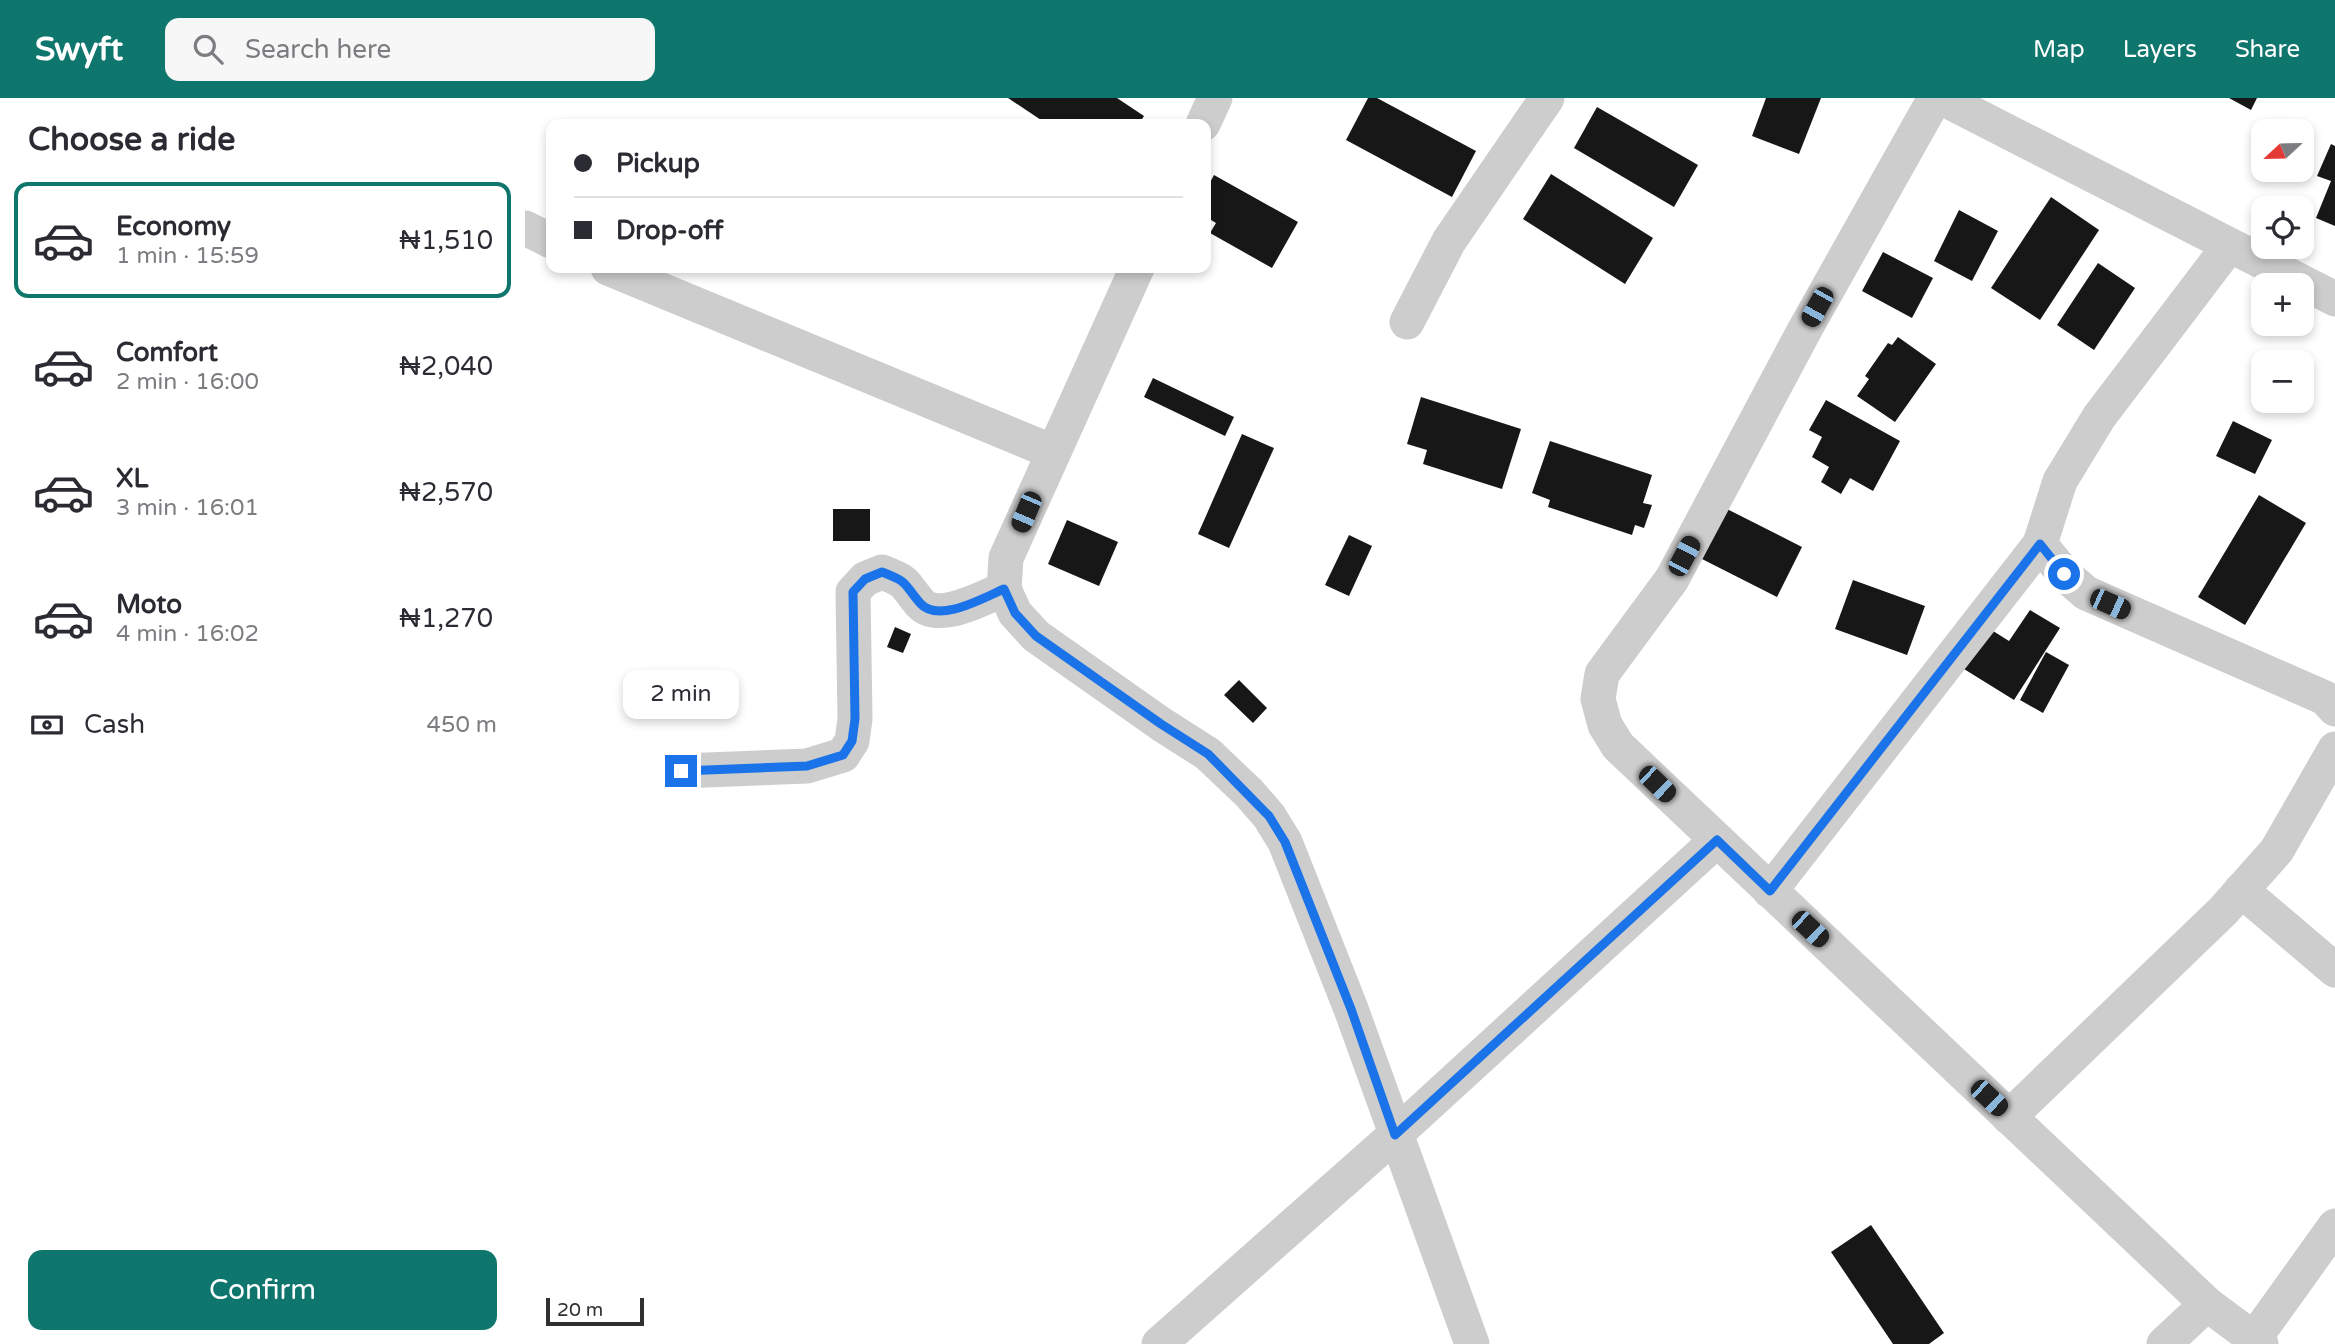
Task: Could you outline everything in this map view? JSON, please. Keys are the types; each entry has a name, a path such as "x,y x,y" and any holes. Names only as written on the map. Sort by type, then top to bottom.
{"street":[{"path":"1205,119 1215,98"},
{"path":"1407,322 1449,241 1547,98"},
{"path":"1935,98 1804,331 1672,579 1602,674 1598,699 1605,725 1618,746 2009,1117 2207,1304 2257,1341 2335,1226"},
{"path":"1942,98 2335,299"},
{"path":"525,228 546,238"},
{"path":"1770,891 2040,544 2060,481 2099,417 2229,246"},
{"path":"620,273 1053,452"},
{"path":"1135,273 1006,558 1004,589 1015,613 1036,636 1208,754 1269,816 1290,854 1351,1009 1472,1344"},
{"path":"2040,544 2064,574 2086,593 2325,698 2335,709"},
{"path":"681,771 807,766 843,755 852,741 855,719 853,592 865,579 882,572 906,582 921,605 933,611 960,608 1004,589"},
{"path":"2009,1117 2223,911 2277,850 2335,749"},
{"path":"1159,1344 1395,1135 1717,840"},
{"path":"2241,890 2335,970"},
{"path":"2164,1344 2207,1304"}],"building":[{"path":"1008,98 1117,98 1144,116 1142,119 1040,119"},
{"path":"1368,98 1377,98 1476,151 1452,197 1346,140"},
{"path":"1766,98 1821,98 1799,154 1752,136"},
{"path":"2229,98 2257,98 2251,110"},
{"path":"1597,107 1698,165 1674,207 1574,148"},
{"path":"2331,144 2335,146 2335,226 2316,218 2331,181 2317,176"},
{"path":"1551,174 1653,238 1625,284 1523,219"},
{"path":"1214,175 1298,222 1272,268 1211,234 1216,223 1211,220 1211,181"},
{"path":"2051,197 2099,230 2040,320 1991,288"},
{"path":"1959,210 1998,231 1972,281 1934,261"},
{"path":"1883,252 1933,278 1912,318 1862,291"},
{"path":"2098,263 2135,288 2094,350 2057,325"},
{"path":"1898,337 1936,364 1895,422 1857,396 1869,379 1865,376 1888,343 1892,345"},
{"path":"1153,378 1234,417 1225,436 1144,397"},
{"path":"1421,397 1521,429 1502,489 1423,464 1427,450 1407,444"},
{"path":"1826,400 1900,441 1873,491 1850,478 1841,494 1821,482 1829,467 1812,457 1822,437 1809,430"},
{"path":"2233,421 2272,440 2255,474 2216,456"},
{"path":"1242,434 1274,448 1229,548 1198,534"},
{"path":"1550,441 1652,475 1643,503 1652,505 1644,528 1635,525 1632,535 1548,507 1550,500 1532,493"},
{"path":"2259,495 2306,523 2245,625 2198,597"},
{"path":"833,509 870,509 870,541 833,541"},
{"path":"1727,509 1802,547 1777,597 1702,559"},
{"path":"1067,520 1118,542 1099,586 1048,564"},
{"path":"1349,535 1372,546 1349,596 1325,585"},
{"path":"1853,580 1925,606 1907,655 1835,629"},
{"path":"2030,610 2060,628 2014,700 1964,669 1990,629 2009,641"},
{"path":"895,627 911,634 903,653 887,647"},
{"path":"2046,652 2069,665 2043,713 2020,700"},
{"path":"1239,680 1267,708 1253,723 1224,695"},
{"path":"1871,1225 1944,1333 1929,1344 1893,1344 1831,1252"}],"route":[{"path":"681,771 807,766 843,755 852,741 855,719 851,614 853,592 865,579 882,572 906,582 921,605 933,611 960,608 1004,589 1015,613 1036,636 1208,754 1269,816 1285,842 1351,1009 1395,1135 1717,840 1770,891 2040,544 2064,574"}]}
